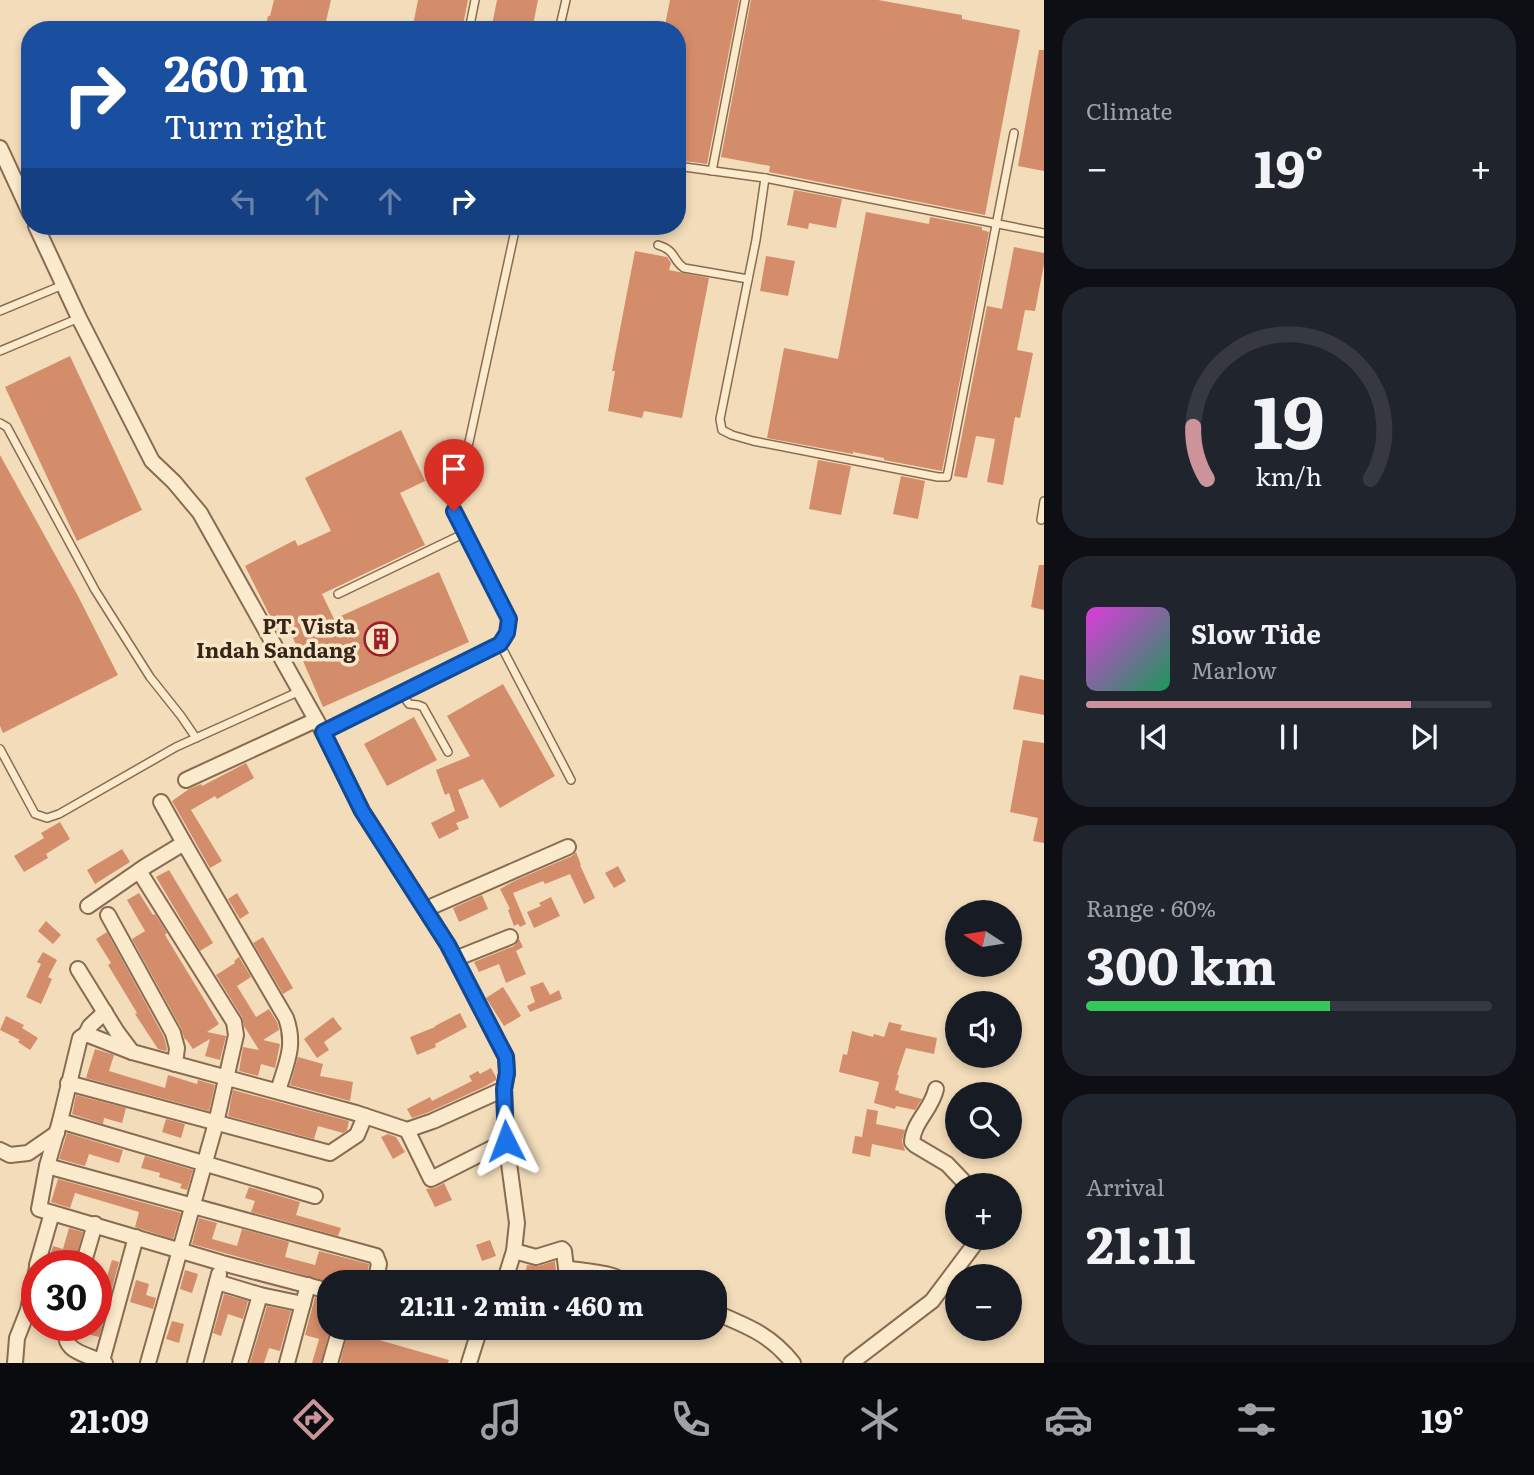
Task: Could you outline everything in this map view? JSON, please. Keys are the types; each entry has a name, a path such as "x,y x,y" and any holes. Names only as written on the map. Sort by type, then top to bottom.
{"street":[{"path":"0,148 21,194"},
{"path":"40,235 152,461 200,513 300,691 362,811 426,909 506,1057 506,1141 517,1223 514,1251 508,1270"},
{"path":"186,780 319,726"},
{"path":"161,802 286,1018 292,1044 278,1091"},
{"path":"88,906 184,843"},
{"path":"426,909 568,847"},
{"path":"139,871 234,1022 236,1035 206,1163 148,1363"},
{"path":"108,915 173,1033 177,1048 175,1064"},
{"path":"455,959 510,937"},
{"path":"78,969 132,1052"},
{"path":"105,1012 80,1038 47,1166 39,1209 317,1288"},
{"path":"86,1034 132,1052 278,1091 407,1130 504,1089"},
{"path":"68,1083 330,1153 357,1135 365,1116"},
{"path":"936,1089 928,1110 912,1132 912,1142 947,1164 956,1173"},
{"path":"0,1150 10,1155 28,1153 58,1127"},
{"path":"58,1127 206,1163 315,1196"},
{"path":"407,1130 431,1179 506,1141"},
{"path":"47,1166 376,1256 379,1264 377,1270"},
{"path":"42,1250 52,1213"},
{"path":"87,1250 95,1224"},
{"path":"66,1341 74,1350 104,1362 136,1237"},
{"path":"514,1251 536,1257 562,1249 566,1268 581,1270"},
{"path":"852,1363 932,1301 970,1250"},
{"path":"195,1363 222,1263"},
{"path":"217,1282 303,1304"},
{"path":"287,1363 307,1285"},
{"path":"240,1363 260,1295"},
{"path":"727,1318 758,1331 786,1361"},
{"path":"15,1363 17,1338 21,1329"},
{"path":"330,1363 337,1340"},
{"path":"470,1363 477,1340"}],"lane":[{"path":"471,21 475,0"},
{"path":"561,21 566,0"},
{"path":"712,171 745,0"},
{"path":"765,178 756,240 720,419 722,430 753,441 947,477 1014,133"},
{"path":"686,167 765,178 997,224 1044,230"},
{"path":"319,726 401,693 500,644 507,633 509,619 454,511 514,235"},
{"path":"658,246 671,251 684,268 748,279"},
{"path":"0,311 64,285"},
{"path":"0,351 79,318"},
{"path":"0,423 7,427 102,601 150,677 196,738"},
{"path":"1041,520 1044,501"},
{"path":"338,594 465,533"},
{"path":"500,644 571,780"},
{"path":"0,748 35,814 47,818 59,814 176,747 300,691"},
{"path":"401,693 409,704 423,707 448,752"},
{"path":"0,770 9,766"}],"building":[{"path":"274,0 331,0 326,21 267,21"},
{"path":"418,0 468,0 464,21 414,21"},
{"path":"497,0 538,0 534,21 493,21"},
{"path":"670,0 739,0 707,164 686,161 686,21 666,21"},
{"path":"751,0 878,0 962,15 962,19 1020,30 985,215 769,172 770,166 721,157"},
{"path":"1039,50 1044,50 1044,171 1018,166"},
{"path":"794,190 842,199 836,228 809,223 808,229 787,225"},
{"path":"866,212 929,224 930,217 982,227 982,230 989,232 942,471 853,452 767,438 784,348 838,359"},
{"path":"1014,247 1044,253 1044,264 1035,311 1025,310 1017,350 1033,353 1020,418 1015,417 1003,485 987,482 995,439 976,436 967,478 954,476 987,306 1002,309"},
{"path":"635,251 667,257 671,263 669,270 709,278 682,418 644,411 642,418 608,411 615,371 612,371"},
{"path":"766,256 795,261 788,296 760,291"},
{"path":"70,356 142,510 77,541 5,387"},
{"path":"401,430 425,481 400,493 425,545 322,594 334,619 439,572 469,642 323,707 290,631 280,636 245,566 295,540 298,546 331,531 305,478"},
{"path":"0,455 118,675 3,733 0,726"},
{"path":"818,460 851,466 841,515 809,509"},
{"path":"901,476 925,481 918,519 893,514"},
{"path":"1039,565 1044,565 1044,610 1031,607"},
{"path":"1020,675 1044,680 1044,715 1013,709"},
{"path":"503,684 555,776 500,808 483,779 458,790 469,818 456,823 459,829 439,839 431,823 455,811 449,793 445,795 436,770 470,756 447,716"},
{"path":"414,717 437,760 387,786 364,744"},
{"path":"1023,740 1044,743 1044,843 1033,841 1038,818 1010,812"},
{"path":"246,763 254,778 191,810 222,861 210,868 172,801 189,789 201,784 202,786"},
{"path":"60,822 70,839 46,854 48,858 24,872 14,856 44,838 41,833"},
{"path":"122,849 130,862 95,884 87,870"},
{"path":"576,852 595,898 584,904 570,874 545,884 543,881 513,893 526,924 514,926 508,910 510,909 500,889"},
{"path":"618,866 626,881 614,888 605,873"},
{"path":"169,870 213,943 200,951 156,877"},
{"path":"139,893 167,933 165,935 219,1024 207,1032 226,1036 220,1060 205,1056 210,1039 193,1049 185,1040 132,939 145,931 127,900"},
{"path":"237,893 249,913 240,919 228,899"},
{"path":"482,895 488,909 459,922 453,908"},
{"path":"551,897 560,916 534,928 527,912 541,906 539,903"},
{"path":"46,921 61,935 53,944 38,931"},
{"path":"107,932 164,1037 166,1051 158,1049 108,965 111,963 96,939"},
{"path":"263,937 293,988 283,994 253,943"},
{"path":"519,939 523,947 516,951 526,974 506,983 499,964 479,972 474,962 514,946"},
{"path":"43,952 57,960 48,977 52,979 41,1004 26,997 41,964 37,962"},
{"path":"239,957 251,977 237,986 256,1017 269,1009 279,1030 263,1040 280,1044 275,1068 261,1064 258,1076 239,1071 243,1047 259,1050 216,975 235,963"},
{"path":"543,982 550,995 559,990 562,999 530,1012 527,1006 535,1002 530,987"},
{"path":"503,987 521,1016 504,1026 486,998"},
{"path":"460,1013 467,1027 435,1044 436,1047 417,1055 410,1037"},
{"path":"6,1016 24,1025 22,1028 38,1038 30,1050 18,1042 20,1040 0,1030"},
{"path":"333,1017 342,1029 324,1042 329,1050 317,1058 304,1039"},
{"path":"889,1022 902,1025 900,1030 937,1038 934,1054 906,1048 897,1075 895,1090 922,1099 915,1110 896,1106 895,1109 874,1103 879,1082 839,1072 843,1054 847,1055 852,1031 884,1037"},
{"path":"95,1049 114,1055 109,1071 165,1088 168,1075 197,1084 198,1080 215,1085 209,1111 86,1078"},
{"path":"298,1057 323,1064 320,1076 353,1082 350,1101 290,1085"},
{"path":"491,1068 496,1080 412,1118 407,1109 430,1097 432,1101 472,1081 469,1076"},
{"path":"233,1090 349,1121 347,1130 343,1133 318,1126 314,1139 228,1116"},
{"path":"76,1095 126,1108 122,1123 104,1118 103,1124 72,1114"},
{"path":"867,1109 878,1111 876,1124 905,1130 902,1141 905,1151 872,1144 870,1157 852,1153 855,1136 862,1137"},
{"path":"166,1119 185,1124 181,1138 162,1132"},
{"path":"67,1133 123,1150 119,1163 89,1154 85,1166 59,1159"},
{"path":"388,1134 396,1137 405,1152 393,1159 381,1137"},
{"path":"145,1156 193,1170 187,1190 180,1188 182,1184 159,1177 160,1173 141,1168"},
{"path":"58,1179 181,1213 173,1239 135,1227 139,1212 75,1193 70,1208 51,1202"},
{"path":"444,1183 452,1200 435,1207 426,1189"},
{"path":"249,1187 300,1202 296,1215 341,1228 338,1236 251,1212 255,1201 245,1198"},
{"path":"199,1218 217,1223 212,1239 237,1246 242,1229 289,1242 285,1257 315,1265 319,1251 369,1264 368,1270 317,1270 317,1279 192,1244"},
{"path":"69,1228 83,1232 78,1250 52,1250 53,1246 63,1249"},
{"path":"490,1240 496,1256 482,1261 476,1245"},
{"path":"112,1260 119,1262 112,1288"},
{"path":"555,1261 556,1270 526,1270 527,1265 538,1266"},
{"path":"185,1270 198,1274 192,1293 180,1289"},
{"path":"136,1280 149,1284 146,1295 156,1298 153,1309 130,1302"},
{"path":"224,1294 248,1301 243,1319 228,1314 221,1336 213,1333"},
{"path":"315,1297 317,1338 305,1335"},
{"path":"267,1306 291,1311 280,1351 269,1348 264,1363 250,1363"},
{"path":"172,1321 184,1324 179,1343 166,1339"},
{"path":"319,1340 327,1340 321,1363 312,1363"},
{"path":"346,1340 379,1340 449,1360 448,1363 340,1363"}],"place":[{"name":"PT. Vista Indah Sandang","path":"381,639"}],"route":[{"path":"454,511 509,619 507,633 500,644 323,732 362,811 448,945 506,1057 506,1141"}]}
